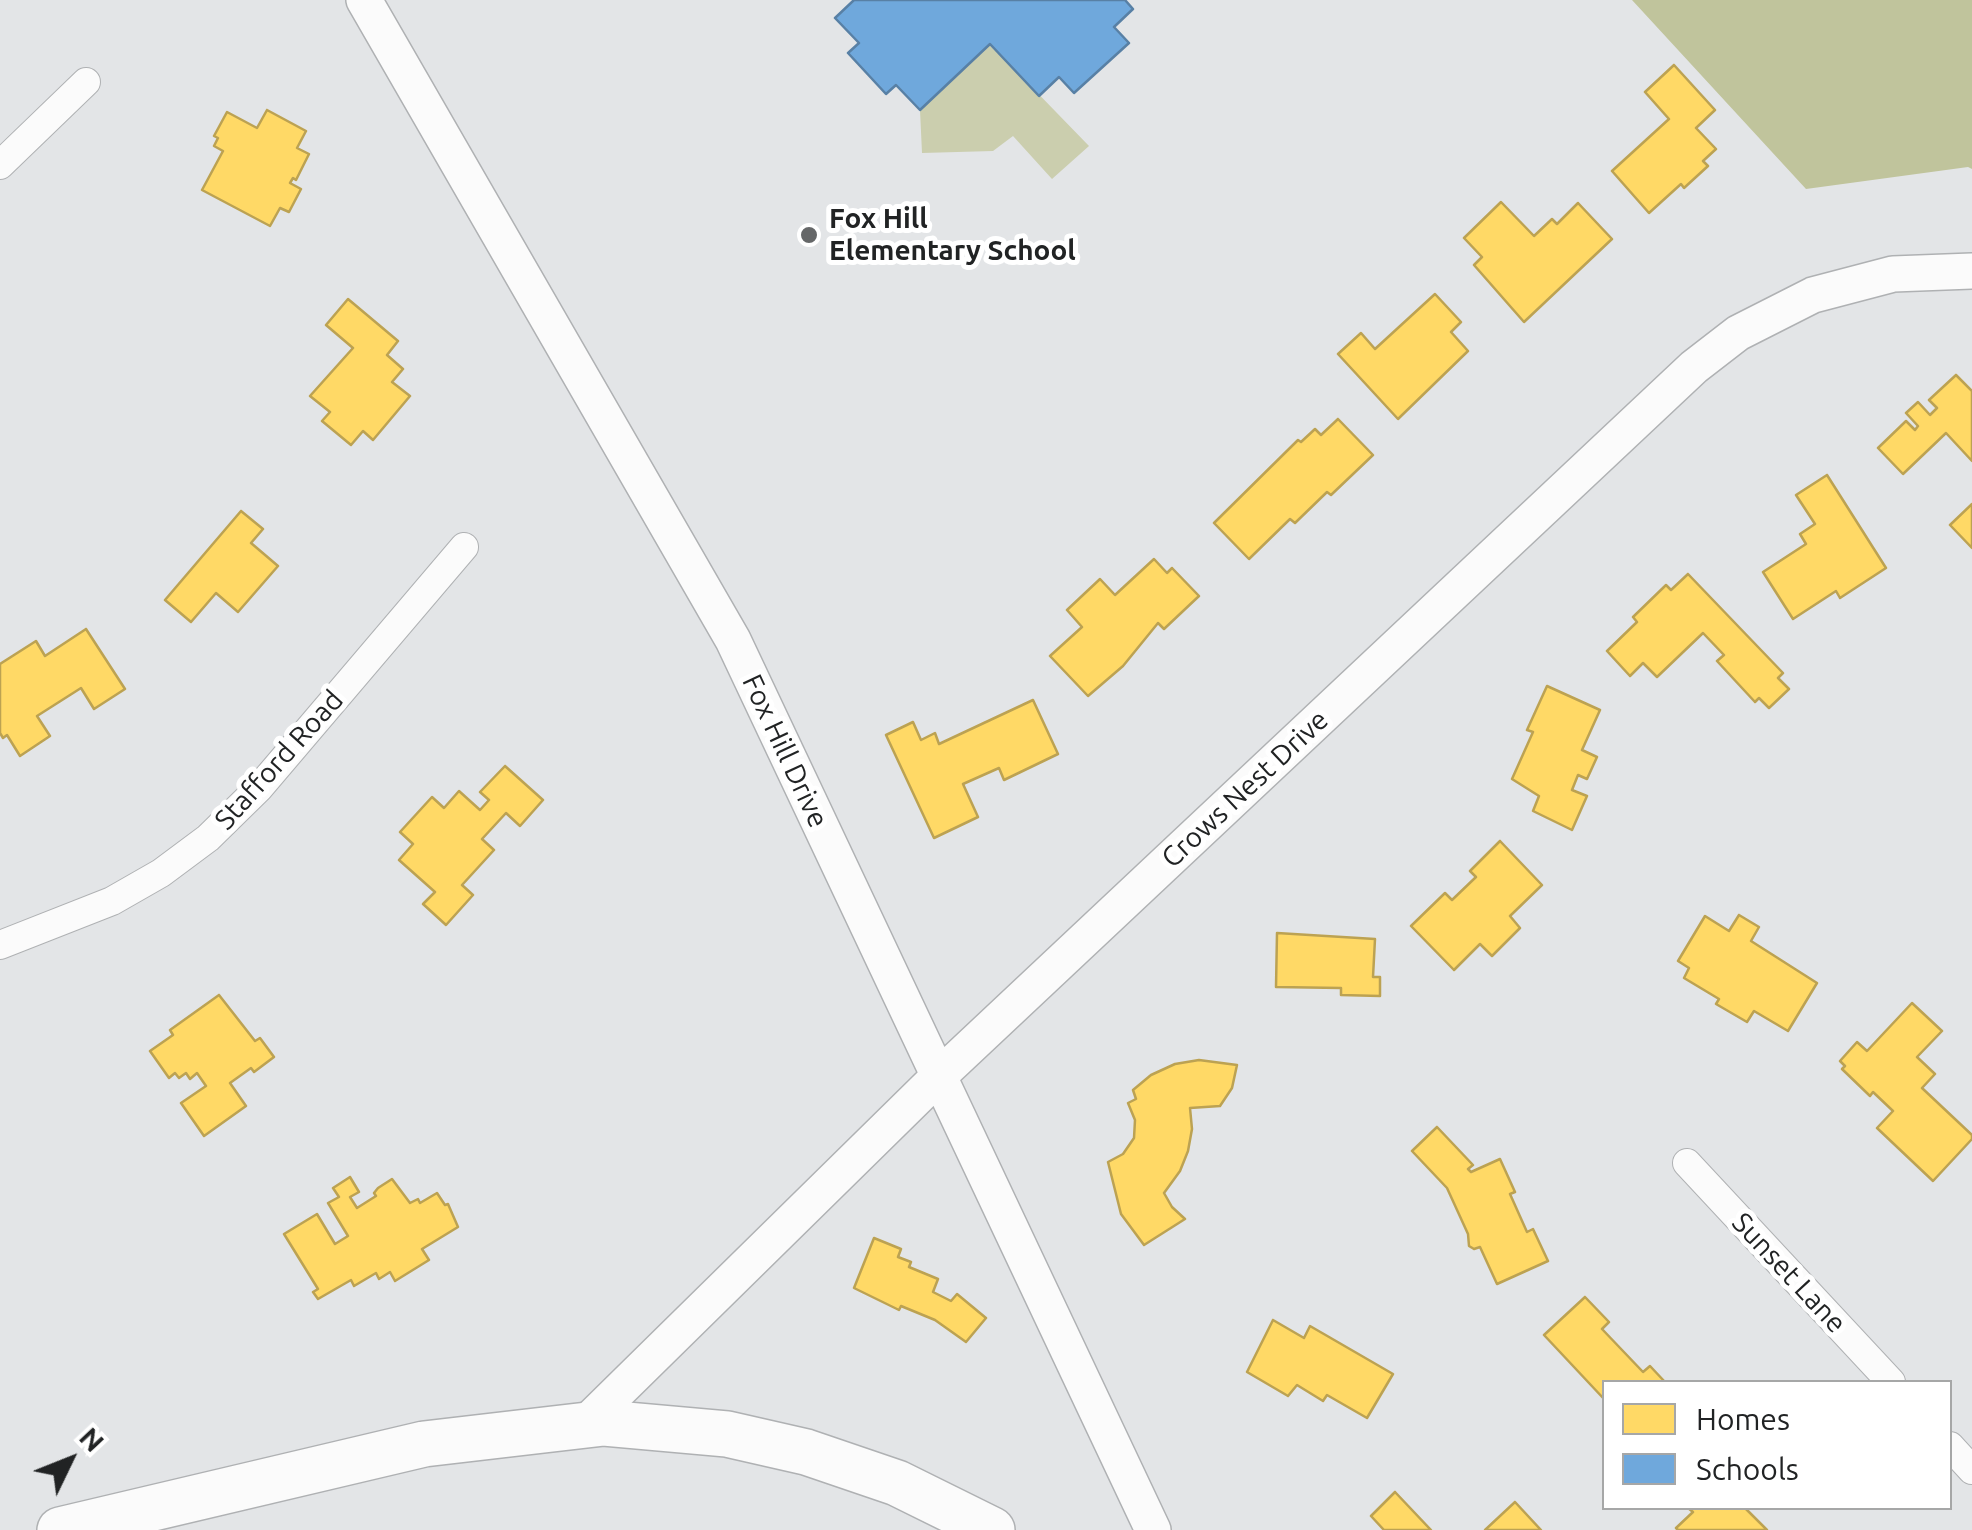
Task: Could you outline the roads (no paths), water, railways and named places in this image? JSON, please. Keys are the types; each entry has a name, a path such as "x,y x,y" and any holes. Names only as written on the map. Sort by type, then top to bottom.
{"main road":[{"path":"60,1530 424,1444 632,1423 727,1434 806,1452 898,1482 992,1530"}],"street":[{"name":"Fox Hill Drive","path":"364,0 733,640 1153,1530"},
{"path":"0,165 86,82"},
{"name":"Crows Nest Drive","path":"583,1426 939,1076 1716,348 1762,319 1838,287 1920,271 1972,271"},
{"name":"Stafford Road","path":"0,945 112,901 162,873 208,838 259,788 464,547"},
{"name":"Sunset Lane","path":"1686,1163 1889,1380"},
{"path":"1952,1448 1972,1470"}],"place":[{"name":"Fox Hill Elementary School","path":"809,235"}]}
